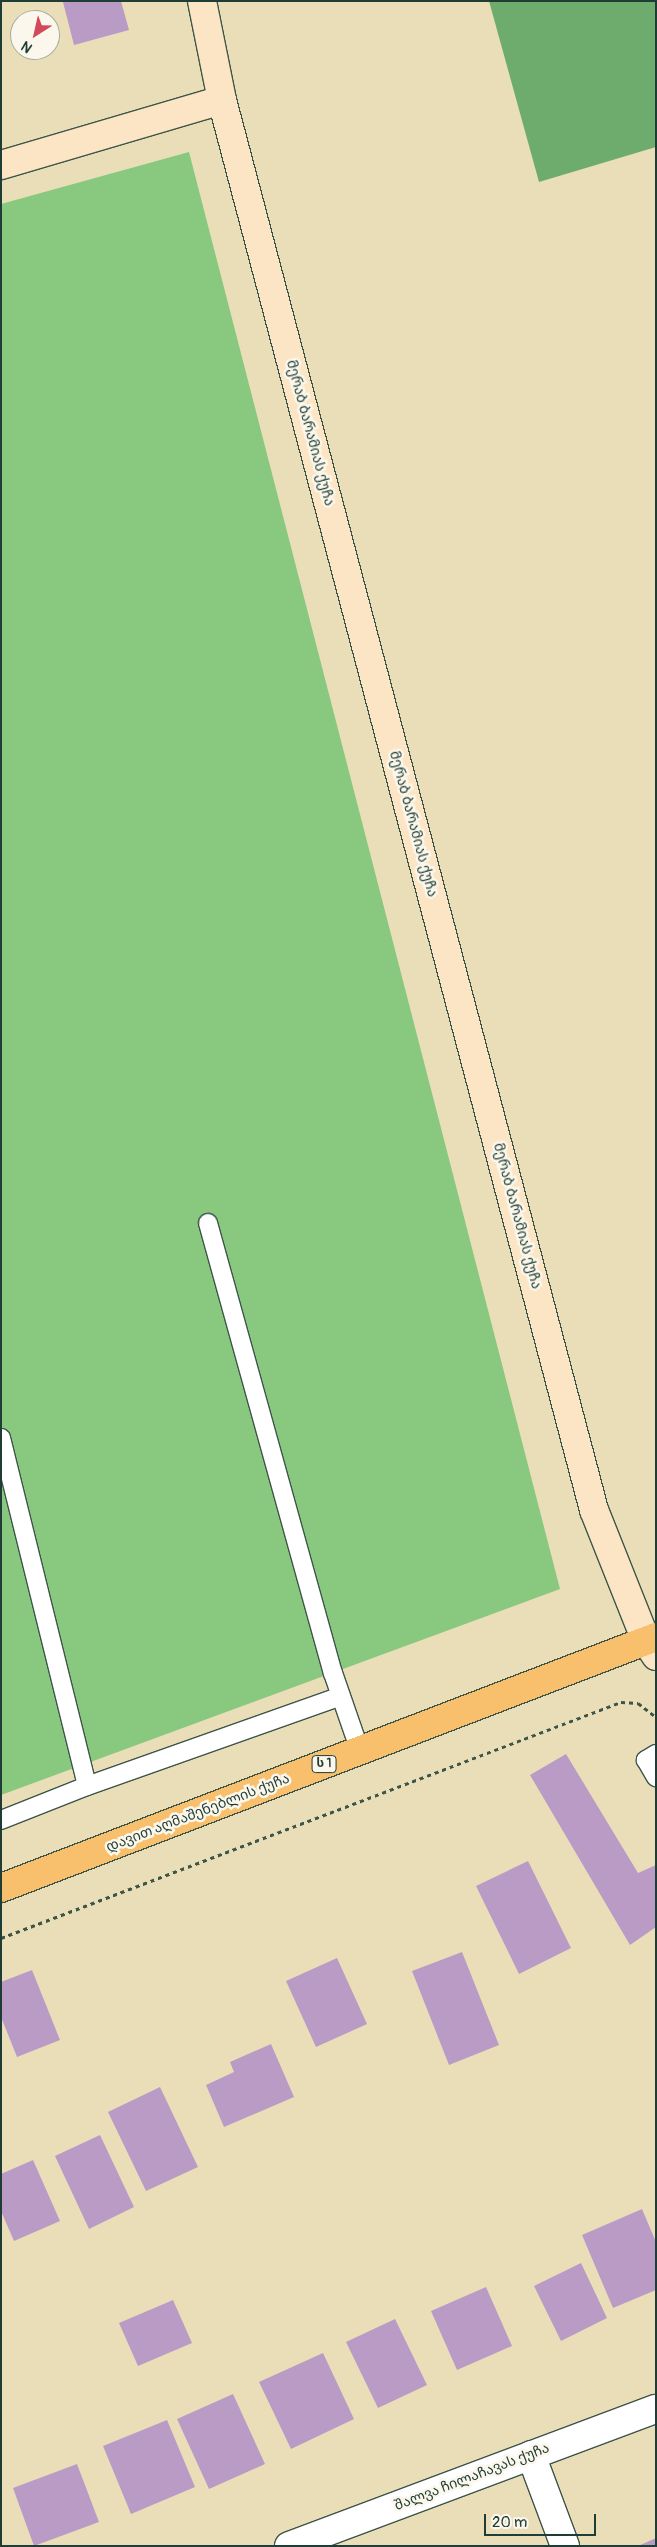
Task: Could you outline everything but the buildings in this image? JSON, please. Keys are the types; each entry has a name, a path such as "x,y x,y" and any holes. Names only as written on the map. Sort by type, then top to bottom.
{"highway":[{"name":"დავით აღმაშენებლის ქუჩა","path":"1,1888 360,1750 653,1645"}],"main road":[{"name":"მერაბ ბარამიას ქუჩა","path":"202,1 222,100 594,1510 653,1645"},
{"path":"1,165 222,100"}],"street":[{"name":"შალვა ჩილაჩავას ქუჩა","path":"289,2546 656,2409"},
{"path":"531,2455 565,2546"}],"lane":[{"path":"208,1223 341,1696 360,1750"},
{"path":"1,1438 87,1786"},
{"path":"1,1820 87,1786 341,1696"},
{"path":"656,1754 646,1760 656,1777"}],"path":[{"path":"1,1938 621,1702 638,1702 656,1718"}],"green space":[{"path":"489,1 656,1 656,147 539,182"},
{"path":"189,152 560,1589 1,1795 1,204"}]}
